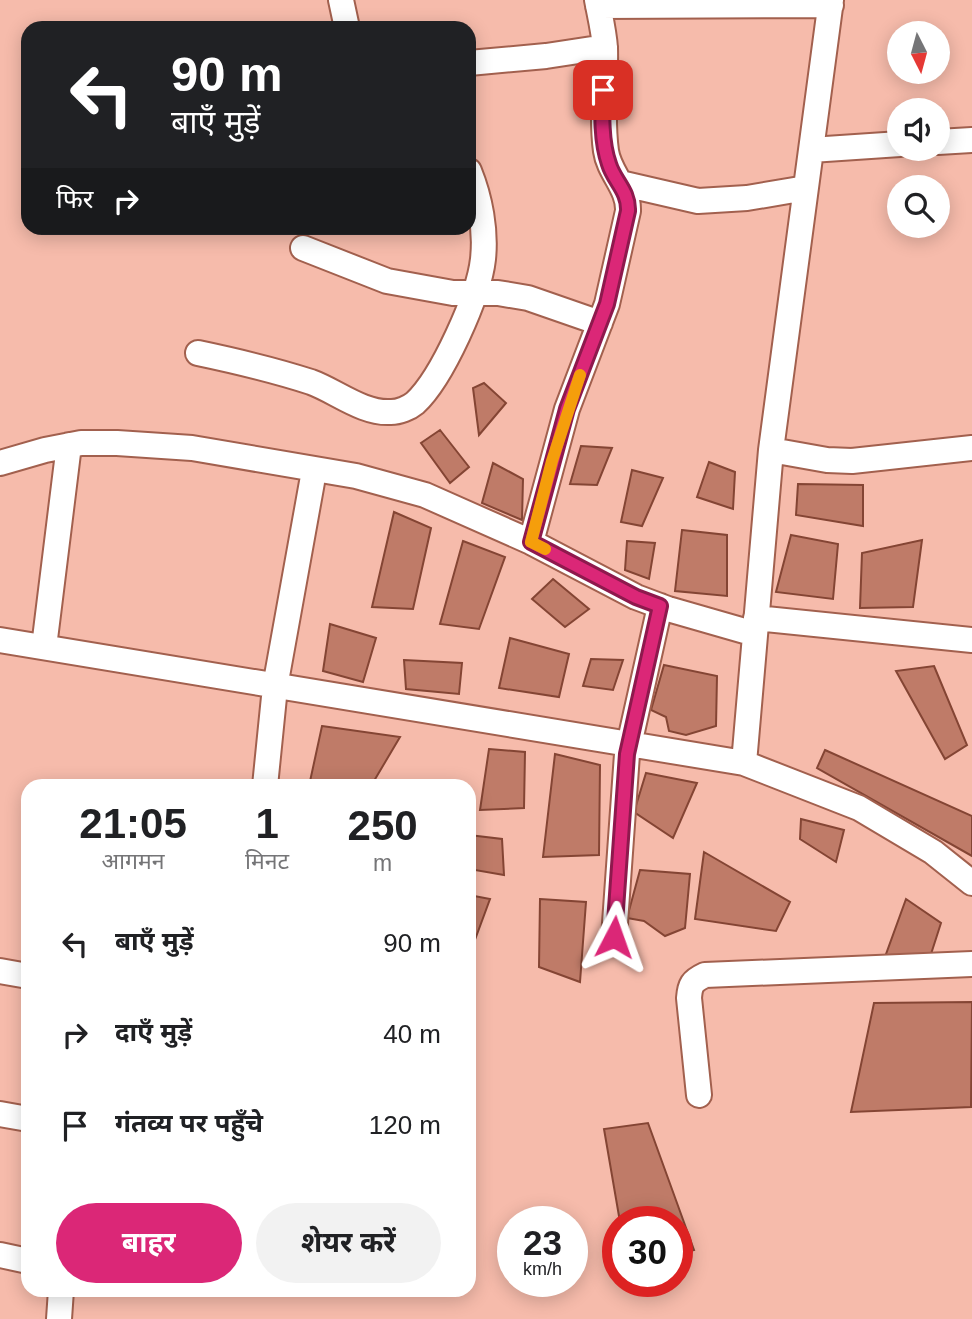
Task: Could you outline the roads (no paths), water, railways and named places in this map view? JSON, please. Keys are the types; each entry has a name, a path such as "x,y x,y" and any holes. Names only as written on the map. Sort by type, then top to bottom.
{"street":[{"path":"341,0 346,21"},
{"path":"531,542 567,409 607,304 628,211 627,197 611,169 606,151 602,112 605,47 598,3 831,3 771,450 744,763"},
{"path":"476,62 605,47"},
{"path":"950,141 972,139"},
{"path":"811,150 887,145"},
{"path":"620,183 698,201 747,198 806,188"},
{"path":"198,353 257,366 313,383 368,408 390,412 407,408 415,403 432,382 454,342 475,292 483,259 482,219 476,188"},
{"path":"303,248 387,281 453,293 475,292 528,298 600,323"},
{"path":"0,463 69,445 117,443 192,448 356,476 425,495 531,542 636,597 660,606 755,626 972,640"},
{"path":"44,648 69,445"},
{"path":"771,450 827,460 852,461 972,448"},
{"path":"266,779 275,687 313,482"},
{"path":"614,937 629,744 660,606"},
{"path":"0,640 744,763 859,807 933,852 972,883"},
{"path":"699,1096 689,998 690,985 695,979 705,975 972,964"},
{"path":"0,971 21,975"},
{"path":"0,1114 21,1118"},
{"path":"0,1255 21,1260"},
{"path":"59,1319 61,1297"}]}
